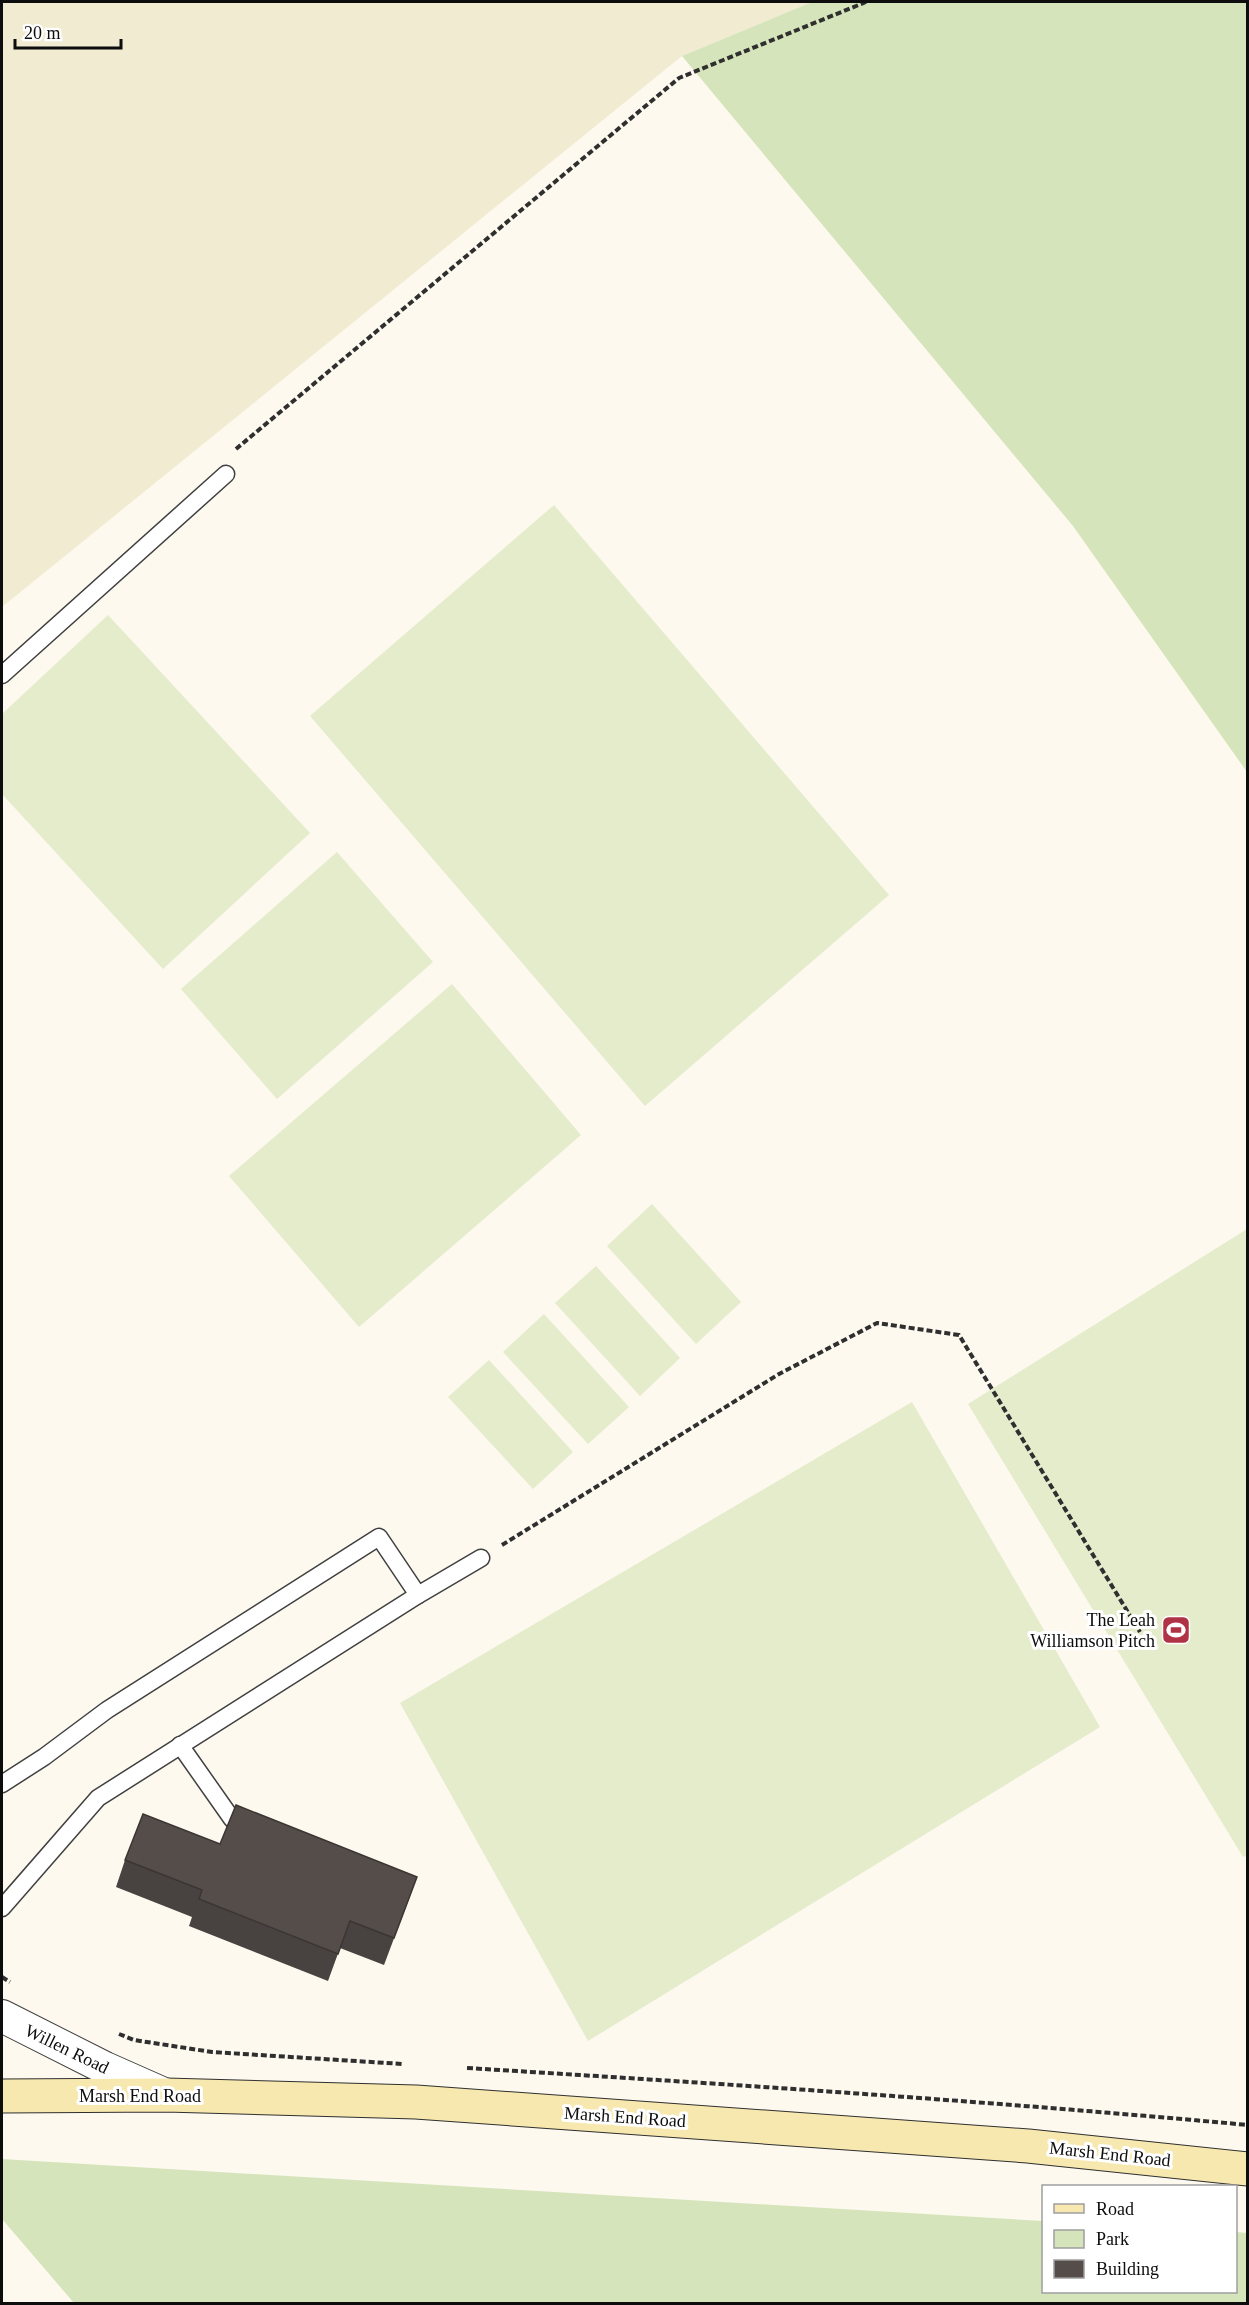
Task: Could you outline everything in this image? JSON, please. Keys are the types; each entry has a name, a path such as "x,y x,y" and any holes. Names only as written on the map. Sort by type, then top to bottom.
{"street":[{"name":"Willen Road","path":"2,2016 105,2068 166,2095"},
{"name":"Marsh End Road","path":"2,2096 166,2095 416,2102 1028,2146 1248,2169"}],"lane":[{"path":"2,675 226,474"},
{"path":"2,1784 44,1757 107,1710 379,1537 418,1595"},
{"path":"2,1908 98,1798 418,1595 481,1558"},
{"path":"180,1745 232,1819 266,1832"}],"path":[{"path":"230,454 679,78 866,2"},
{"path":"481,1558 779,1374 877,1323 959,1335 1140,1632"},
{"path":"2,1977 12,1983"},
{"path":"113,2032 134,2040 212,2052 404,2064"},
{"path":"463,2067 1030,2105 1248,2126"}],"shaded area":[{"path":"2,2 812,2 682,56 2,607"}],"green space":[{"path":"812,2 1247,2 1247,772 1073,526 682,56"},
{"path":"554,505 889,895 645,1106 310,716"},
{"path":"108,615 310,833 163,969 2,794 2,714"},
{"path":"337,852 433,962 277,1099 181,989"},
{"path":"452,984 581,1135 359,1327 229,1176"},
{"path":"652,1204 741,1302 696,1344 607,1246"},
{"name":"The Leah Williamson Pitch","path":"1247,1229 1248,1855 1243,1857 968,1404"},
{"path":"596,1266 680,1358 640,1396 555,1303"},
{"path":"544,1314 629,1407 588,1444 503,1352"},
{"path":"489,1360 573,1452 533,1489 448,1397"},
{"path":"912,1402 1100,1727 588,2041 400,1703"},
{"path":"2,2159 1042,2221 1042,2293 1237,2293 1237,2232 1247,2233 1247,2303 74,2303 2,2219"}],"building":[{"path":"236,1805 417,1877 394,1938 350,1921 338,1954 199,1899 202,1890 125,1860 143,1814 220,1844"}],"place":[{"name":"The Leah Williamson Pitch","path":"1176,1630"}]}
